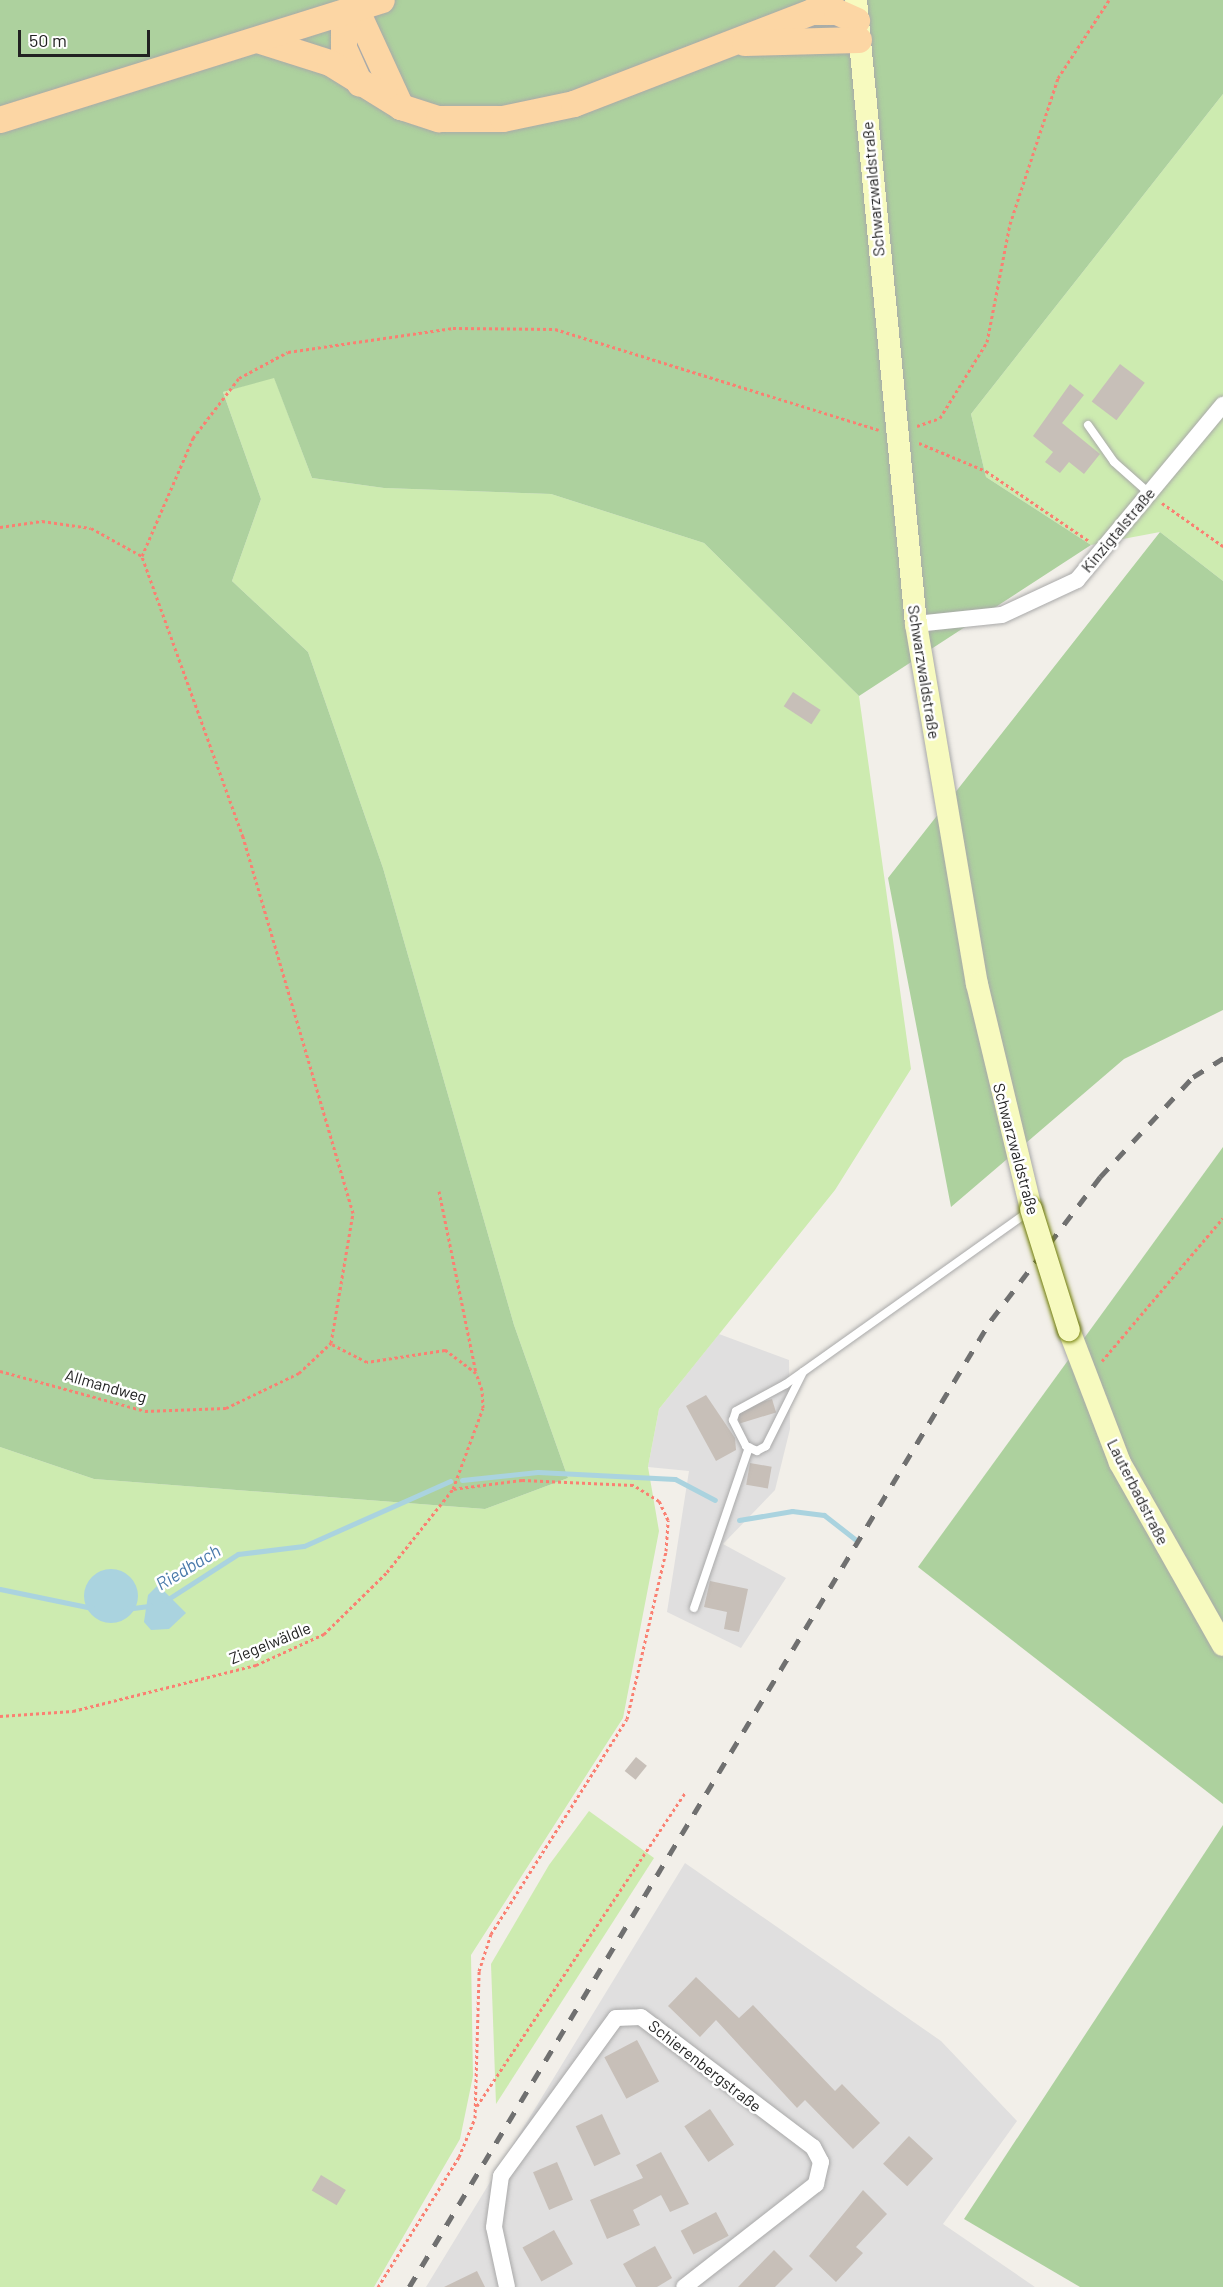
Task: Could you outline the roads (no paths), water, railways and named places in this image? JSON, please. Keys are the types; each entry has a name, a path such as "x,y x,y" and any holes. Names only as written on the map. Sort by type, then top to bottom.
{"main road":[{"path":"0,120 261,41 382,0"},
{"path":"261,41 320,59 401,106 439,119 503,119 574,104 733,44 817,6 857,20"},
{"path":"356,9 344,28 344,48 360,84"},
{"path":"356,9 401,106"},
{"path":"733,44 857,20"},
{"name":"Schwarzwaldstraße","path":"857,20 895,434 916,624 977,984 1031,1209 1069,1330"},
{"name":"Lauterbadstraße","path":"1069,1330 1120,1463 1223,1645"}],"street":[{"name":"Kinzigtalstraße","path":"916,624 1002,615 1077,580 1104,551 1223,405"},
{"name":"Schierenbergstraße","path":"507,2287 494,2227 501,2176 616,2018 641,2017 813,2147 821,2162 816,2184 684,2287"}],"lane":[{"path":"1088,425 1114,462 1149,493"},
{"path":"803,1372 766,1446 757,1451 748,1447 733,1420 736,1411 803,1372 1031,1209"},
{"path":"694,1608 748,1447"}],"water":[{"path":"111,1569 121,1571 130,1577 136,1586 138,1596 136,1606 130,1615 121,1621 111,1623 101,1621 92,1615 86,1606 84,1596 86,1586 92,1577 101,1571"},
{"path":"158,1585 186,1613 169,1629 151,1630 144,1622 148,1595"}],"waterway":[{"name":"Riedbach","path":"462,1480 538,1472 675,1479 715,1500"},
{"name":"Riedbach","path":"165,1601 238,1554 304,1546 450,1481"},
{"name":"Riedbach","path":"739,1520 792,1511 824,1515 855,1539"},
{"name":"Riedbach","path":"0,1589 92,1608"},
{"name":"Riedbach","path":"125,1609 151,1606"}],"railway":[{"path":"409,2287 991,1320 1100,1177 1193,1077 1223,1058"}]}
